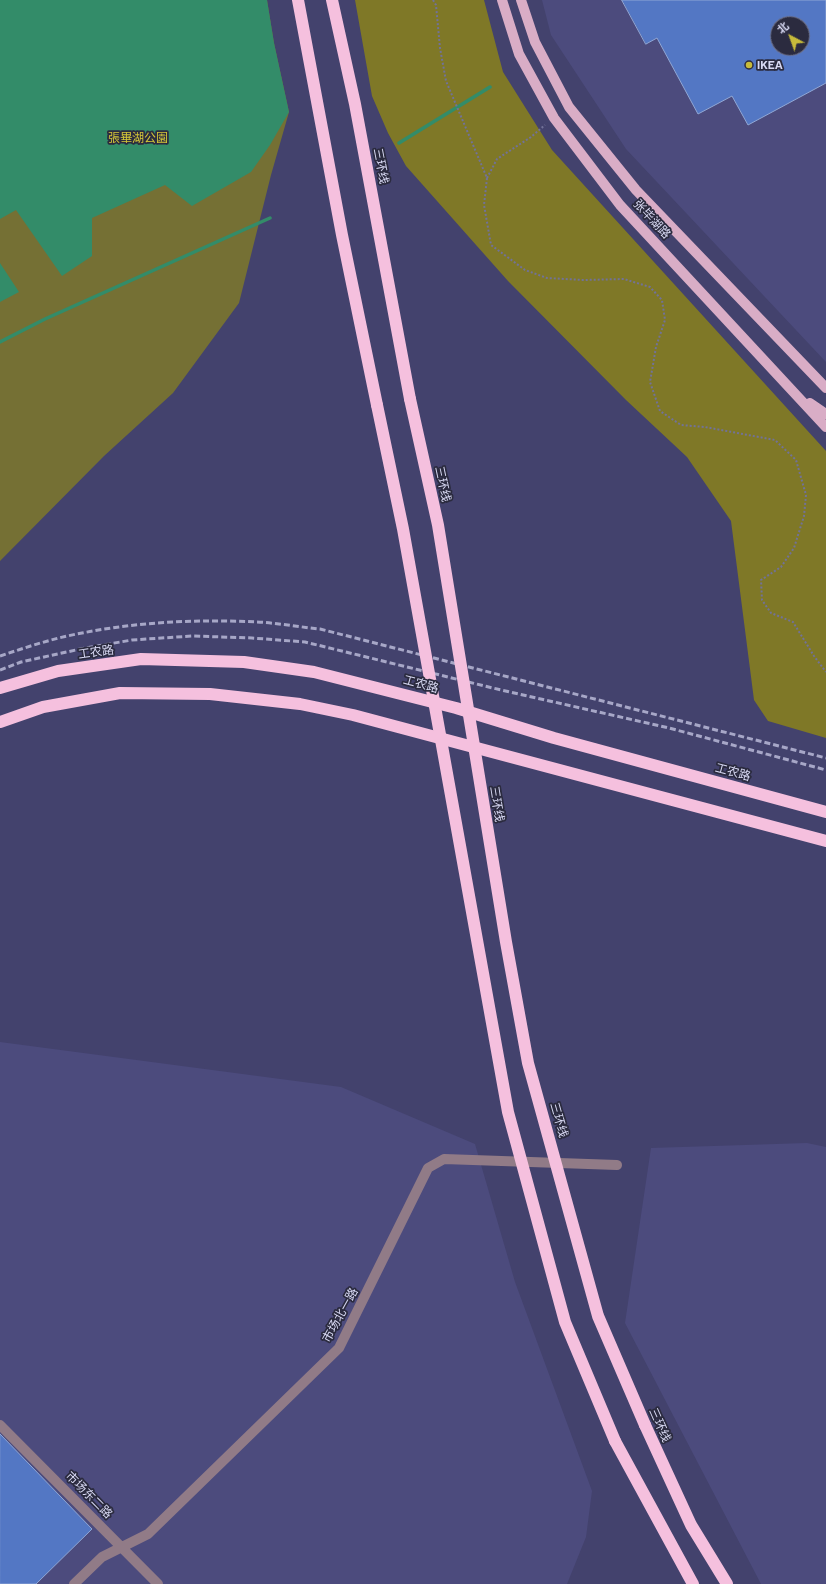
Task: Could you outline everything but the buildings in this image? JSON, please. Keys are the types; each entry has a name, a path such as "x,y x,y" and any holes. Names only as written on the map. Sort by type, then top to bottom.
{"highway":[{"path":"298,0 341,227 403,529 508,1112 565,1322 615,1440 693,1584"},
{"name":"三环线","path":"332,0 355,104 410,398 438,526 506,942 528,1064 598,1316 645,1425 691,1525 727,1584"},
{"name":"工农路","path":"0,688 58,671 141,659 244,662 314,672 456,708 554,738 826,812"},
{"path":"0,722 43,706 120,693 210,694 300,704 354,715 826,842"}],"main road":[{"name":"张毕湖路","path":"502,0 519,54 554,118 620,204 826,427"},
{"name":"张毕湖路","path":"522,0 535,42 569,107 636,190 826,388"},
{"path":"793,392 826,414"}],"street":[{"name":"市场北一路","path":"74,1584 102,1557 148,1534 338,1348 428,1168 444,1160 617,1165"},
{"name":"市场东二路","path":"0,1424 158,1584"}],"path":[{"path":"434,0 436,5 440,48 446,81 487,178"},
{"path":"554,118 531,137 498,159 487,178 484,205 491,245 525,270 547,278 583,280 624,279 650,287 662,300 665,320 656,347 650,382 660,412 682,424 704,426 775,440 796,460 806,495 804,516 794,548 781,567 761,580 762,600 771,613 793,622 814,656 826,672"}],"shaded area":[{"path":"0,0 267,0 274,43 289,112 270,145 251,172 192,206 165,185 92,218 92,256 62,276 16,210 0,219"},
{"path":"355,0 484,0 503,72 552,150 826,451 826,738 768,721 754,700 731,521 687,457 626,400 508,281 406,166 388,133 372,96"},
{"path":"542,0 826,0 826,362 626,149 551,35"},
{"path":"0,263 19,292 0,302"},
{"path":"0,1042 341,1087 475,1144 515,1282 592,1491 586,1537 567,1584 0,1584"},
{"path":"807,1143 826,1147 826,1584 761,1584 625,1323 651,1148"}],"green space":[{"name":"張畢湖公園","path":"0,0 267,0 274,43 289,112 271,175 239,303 173,393 104,456 0,561"}],"waterway":[{"path":"399,143 490,87"},
{"path":"0,342 45,319 270,218"}],"railway":[{"path":"0,656 61,637 125,626 191,621 281,624 320,629 826,758"},
{"path":"0,670 21,662 85,648 132,640 192,636 305,642 501,690 669,728 826,770"}],"place":[{"name":"IKEA","path":"749,65"}]}
